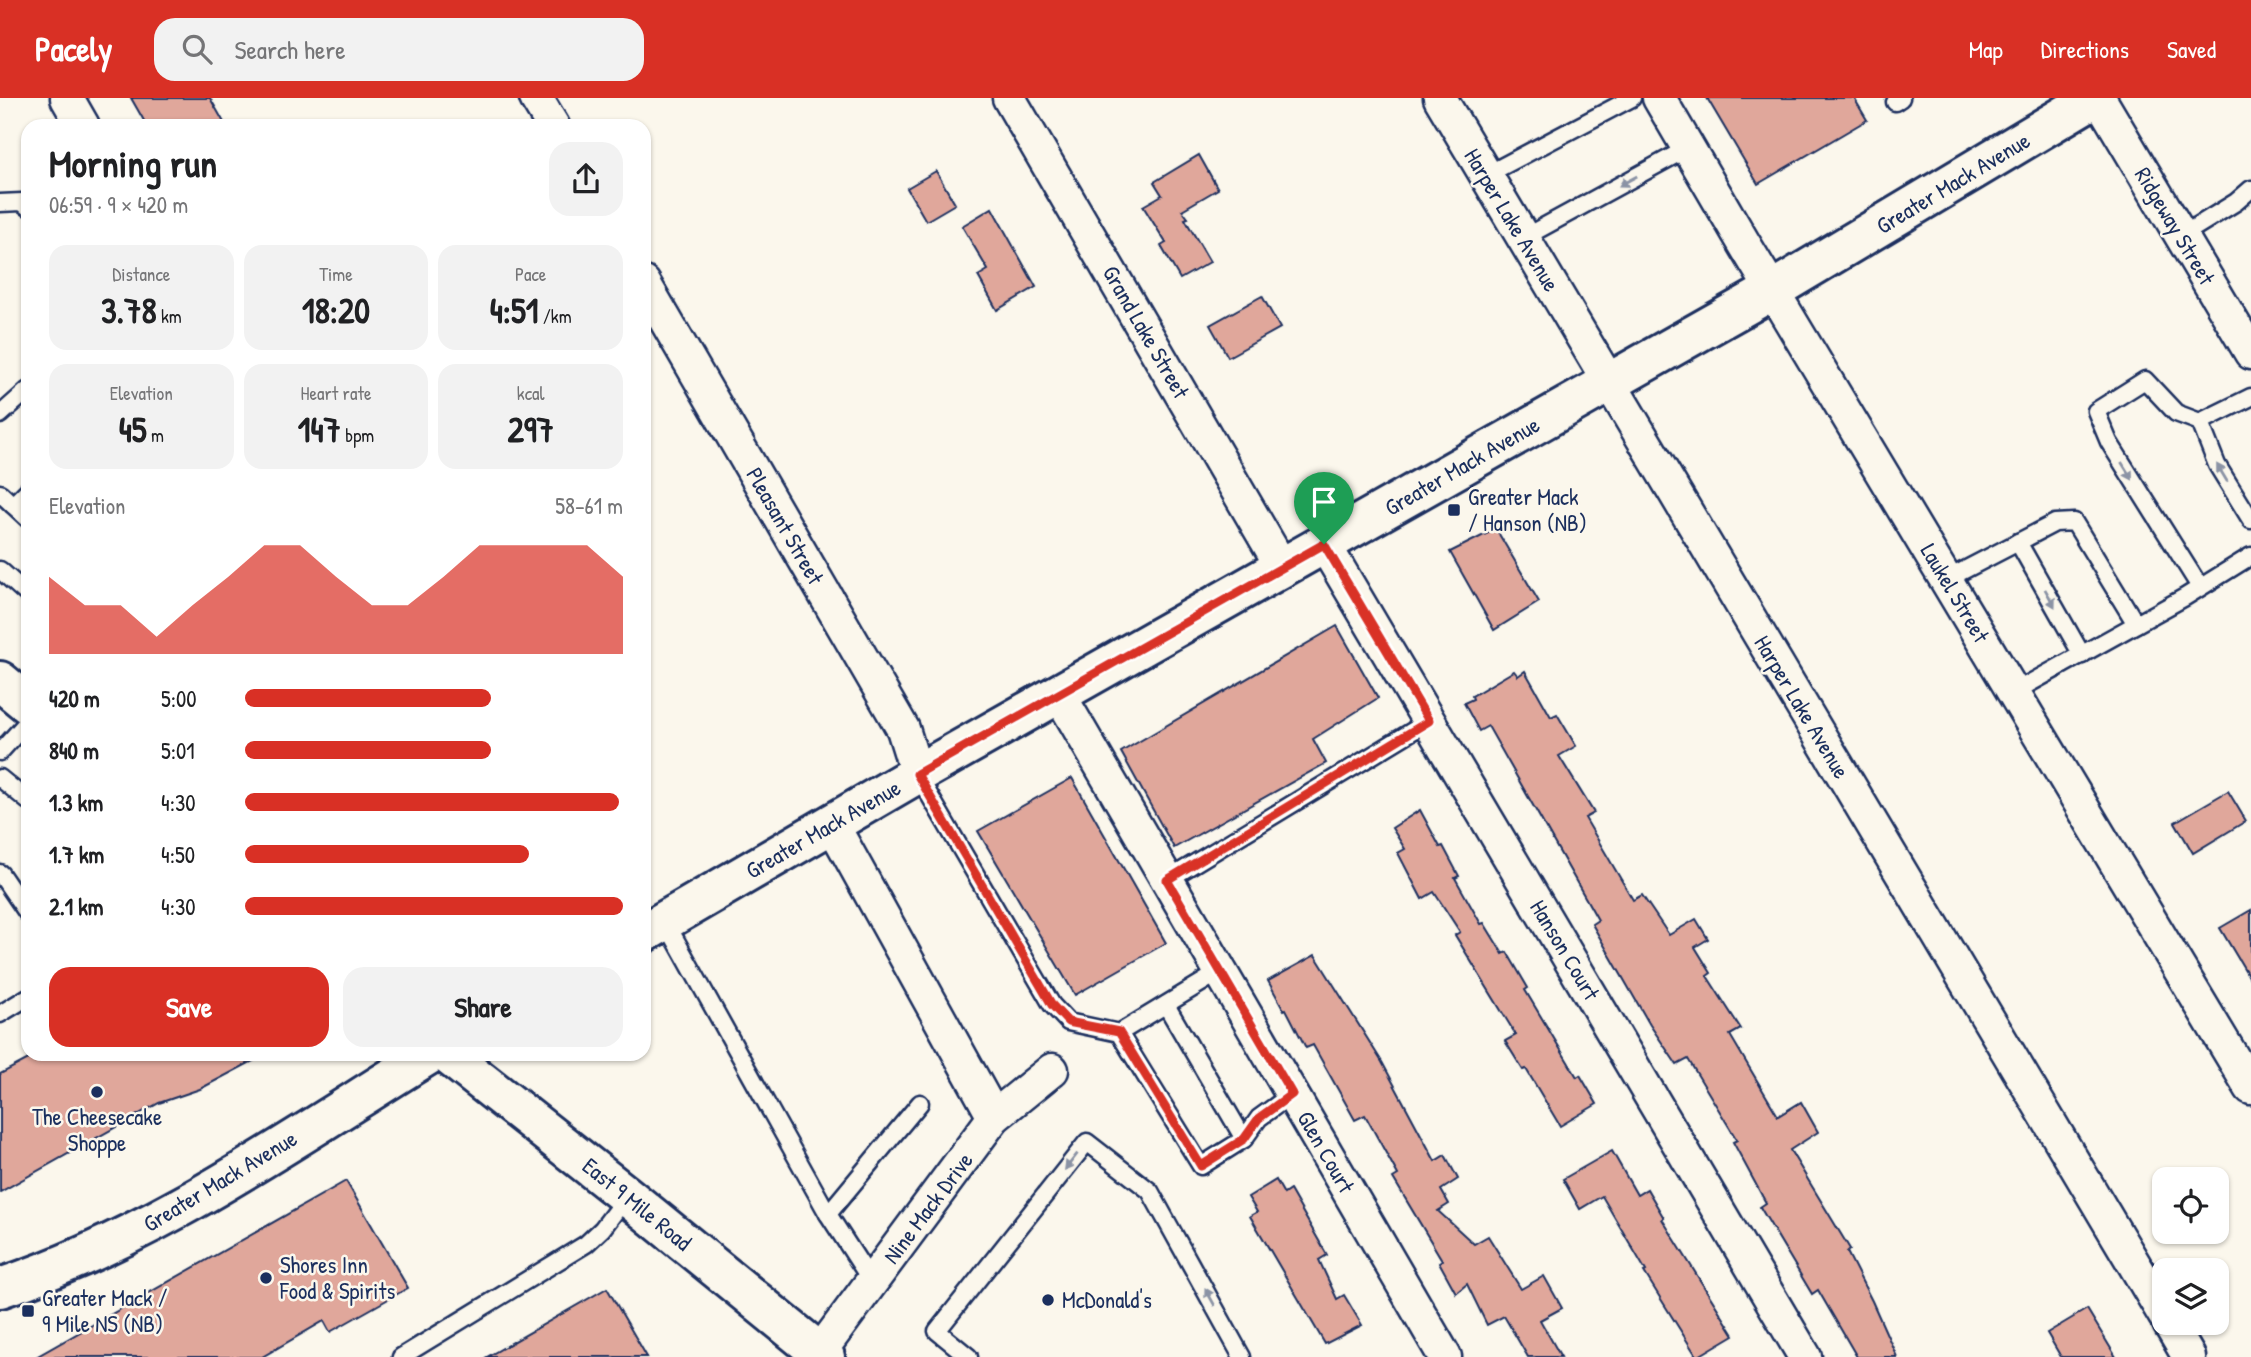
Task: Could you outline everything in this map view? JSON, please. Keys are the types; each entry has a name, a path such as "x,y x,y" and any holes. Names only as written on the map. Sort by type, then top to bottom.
{"street":[{"path":"67,98 79,119"},
{"path":"536,98 548,119"},
{"name":"Grand Lake Street","path":"1009,98 1282,567"},
{"name":"Harper Lake Avenue","path":"1440,98 2152,1294"},
{"name":"Laukel Street","path":"1659,98 2251,1088"},
{"name":"Greater Mack Avenue","path":"655,927 917,774 1773,290 2097,98"},
{"name":"Ridgeway Street","path":"2097,98 2251,354"},
{"name":"Pleasant Street","path":"651,295 903,729 917,774"},
{"name":"Hanson Court","path":"1324,544 1805,1357"},
{"path":"0,681 21,698"},
{"name":"Glen Court","path":"1059,694 1445,1357"},
{"path":"832,824 994,1117"},
{"name":"Greater Mack Avenue","path":"0,1288 52,1270 146,1227 418,1061"},
{"name":"East 9 Mile Road","path":"456,1061 627,1196 820,1355"},
{"name":"Nine Mack Drive","path":"820,1355 994,1117 1052,1070"},
{"path":"2176,1335 2189,1357"}],"lane":[{"path":"1486,175 1632,98"},
{"path":"1523,238 1688,148"},
{"path":"2181,236 2236,202 2251,189"},
{"path":"0,203 21,202"},
{"path":"2200,587 2109,442 2096,411 2145,380 2176,413 2200,422 2251,397"},
{"path":"0,415 21,396"},
{"path":"2200,422 2217,465 2251,520"},
{"path":"0,493 21,512"},
{"path":"13,505 21,497"},
{"path":"1947,579 2054,523 2074,522 2136,624"},
{"path":"2018,542 2081,654"},
{"path":"2014,692 2251,556"},
{"path":"0,570 21,589"},
{"path":"1167,880 1429,721"},
{"path":"0,752 21,729"},
{"path":"917,774 1052,1005 1068,1022 1119,1032 1221,971"},
{"path":"0,778 21,795"},
{"path":"0,873 21,904"},
{"path":"655,927 872,1282"},
{"path":"0,1014 21,1001"},
{"path":"1166,1005 1244,1139"},
{"path":"1119,1032 1201,1166 1244,1139 1259,1118 1292,1094"},
{"path":"828,1214 920,1103"},
{"path":"969,1357 937,1331 1087,1142 1150,1191 1242,1357"},
{"path":"401,1357 586,1244 602,1229 627,1196"}],"building":[{"path":"131,98 210,98 222,119 143,119"},
{"path":"1707,98 1854,98 1867,120 1758,184"},
{"path":"1199,155 1218,189 1182,210 1210,262 1180,279 1161,246 1166,243 1143,206 1162,195 1154,182"},
{"path":"936,171 955,204 926,221 907,188"},
{"path":"992,208 1036,287 997,310 978,276 988,270 962,226"},
{"path":"1262,296 1280,328 1228,357 1210,325"},
{"path":"1496,529 1539,602 1494,630 1450,552"},
{"path":"1337,626 1378,698 1313,739 1326,763 1174,848 1121,752"},
{"path":"1514,671 1518,676 1525,671 1551,717 1557,714 1576,746 1559,756 1594,813 1585,818 1633,900 1642,895 1669,935 1696,919 1708,939 1695,947 1711,973 1707,976 1741,1029 1730,1035 1778,1116 1801,1102 1818,1132 1790,1150 1850,1249 1847,1252 1897,1357 1857,1357 1818,1290 1812,1294 1760,1207 1766,1203 1733,1142 1737,1140 1688,1059 1677,1065 1650,1025 1592,924 1598,920 1488,726 1479,731 1464,703"},
{"path":"1072,778 1166,943 1075,995 978,831"},
{"path":"2228,791 2246,821 2193,853 2175,822"},
{"path":"1420,810 1440,847 1443,846 1459,876 1455,878 1481,924 1484,923 1503,954 1507,952 1528,988 1525,990 1577,1077 1580,1075 1597,1104 1560,1126 1526,1069 1523,1070 1505,1041 1516,1035 1455,935 1460,932 1434,892 1422,899 1398,853 1405,849 1392,828"},
{"path":"2251,910 2251,980 2220,928"},
{"path":"1315,955 1382,1062 1435,1161 1445,1155 1458,1179 1441,1190 1449,1204 1438,1211 1474,1244 1488,1236 1521,1289 1544,1276 1562,1308 1540,1320 1561,1357 1528,1357 1504,1316 1487,1325 1467,1284 1456,1293 1439,1262 1442,1260 1393,1178 1398,1175 1365,1115 1355,1120 1313,1045 1306,1048 1268,981"},
{"path":"25,1061 253,1061 200,1089 159,1103 0,1192 0,1074"},
{"path":"1612,1151 1637,1195 1647,1189 1664,1218 1662,1219 1734,1335 1697,1357 1644,1272 1646,1271 1602,1196 1580,1209 1563,1179"},
{"path":"1276,1180 1284,1194 1290,1190 1327,1255 1319,1260 1337,1299 1344,1295 1362,1325 1325,1344 1250,1216 1257,1212 1248,1197"},
{"path":"346,1181 408,1288 330,1332 324,1321 262,1357 36,1357"},
{"path":"607,1288 647,1357 487,1357"},
{"path":"2087,1309 2116,1357 2061,1357 2047,1333"}],"place":[{"name":"Greater Mack / Hanson (NB)","path":"1454,510"},
{"name":"The Cheesecake Shoppe","path":"97,1092"},
{"name":"Shores Inn Food & Spirits","path":"266,1278"},
{"name":"McDonald's","path":"1048,1300"},
{"name":"Greater Mack / 9 Mile NS (NB)","path":"28,1311"}],"route":[{"path":"1324,544 1429,721 1167,880 1292,1094 1259,1118 1244,1139 1201,1166 1119,1032 1068,1022 1052,1005 917,774 1324,544"}]}
